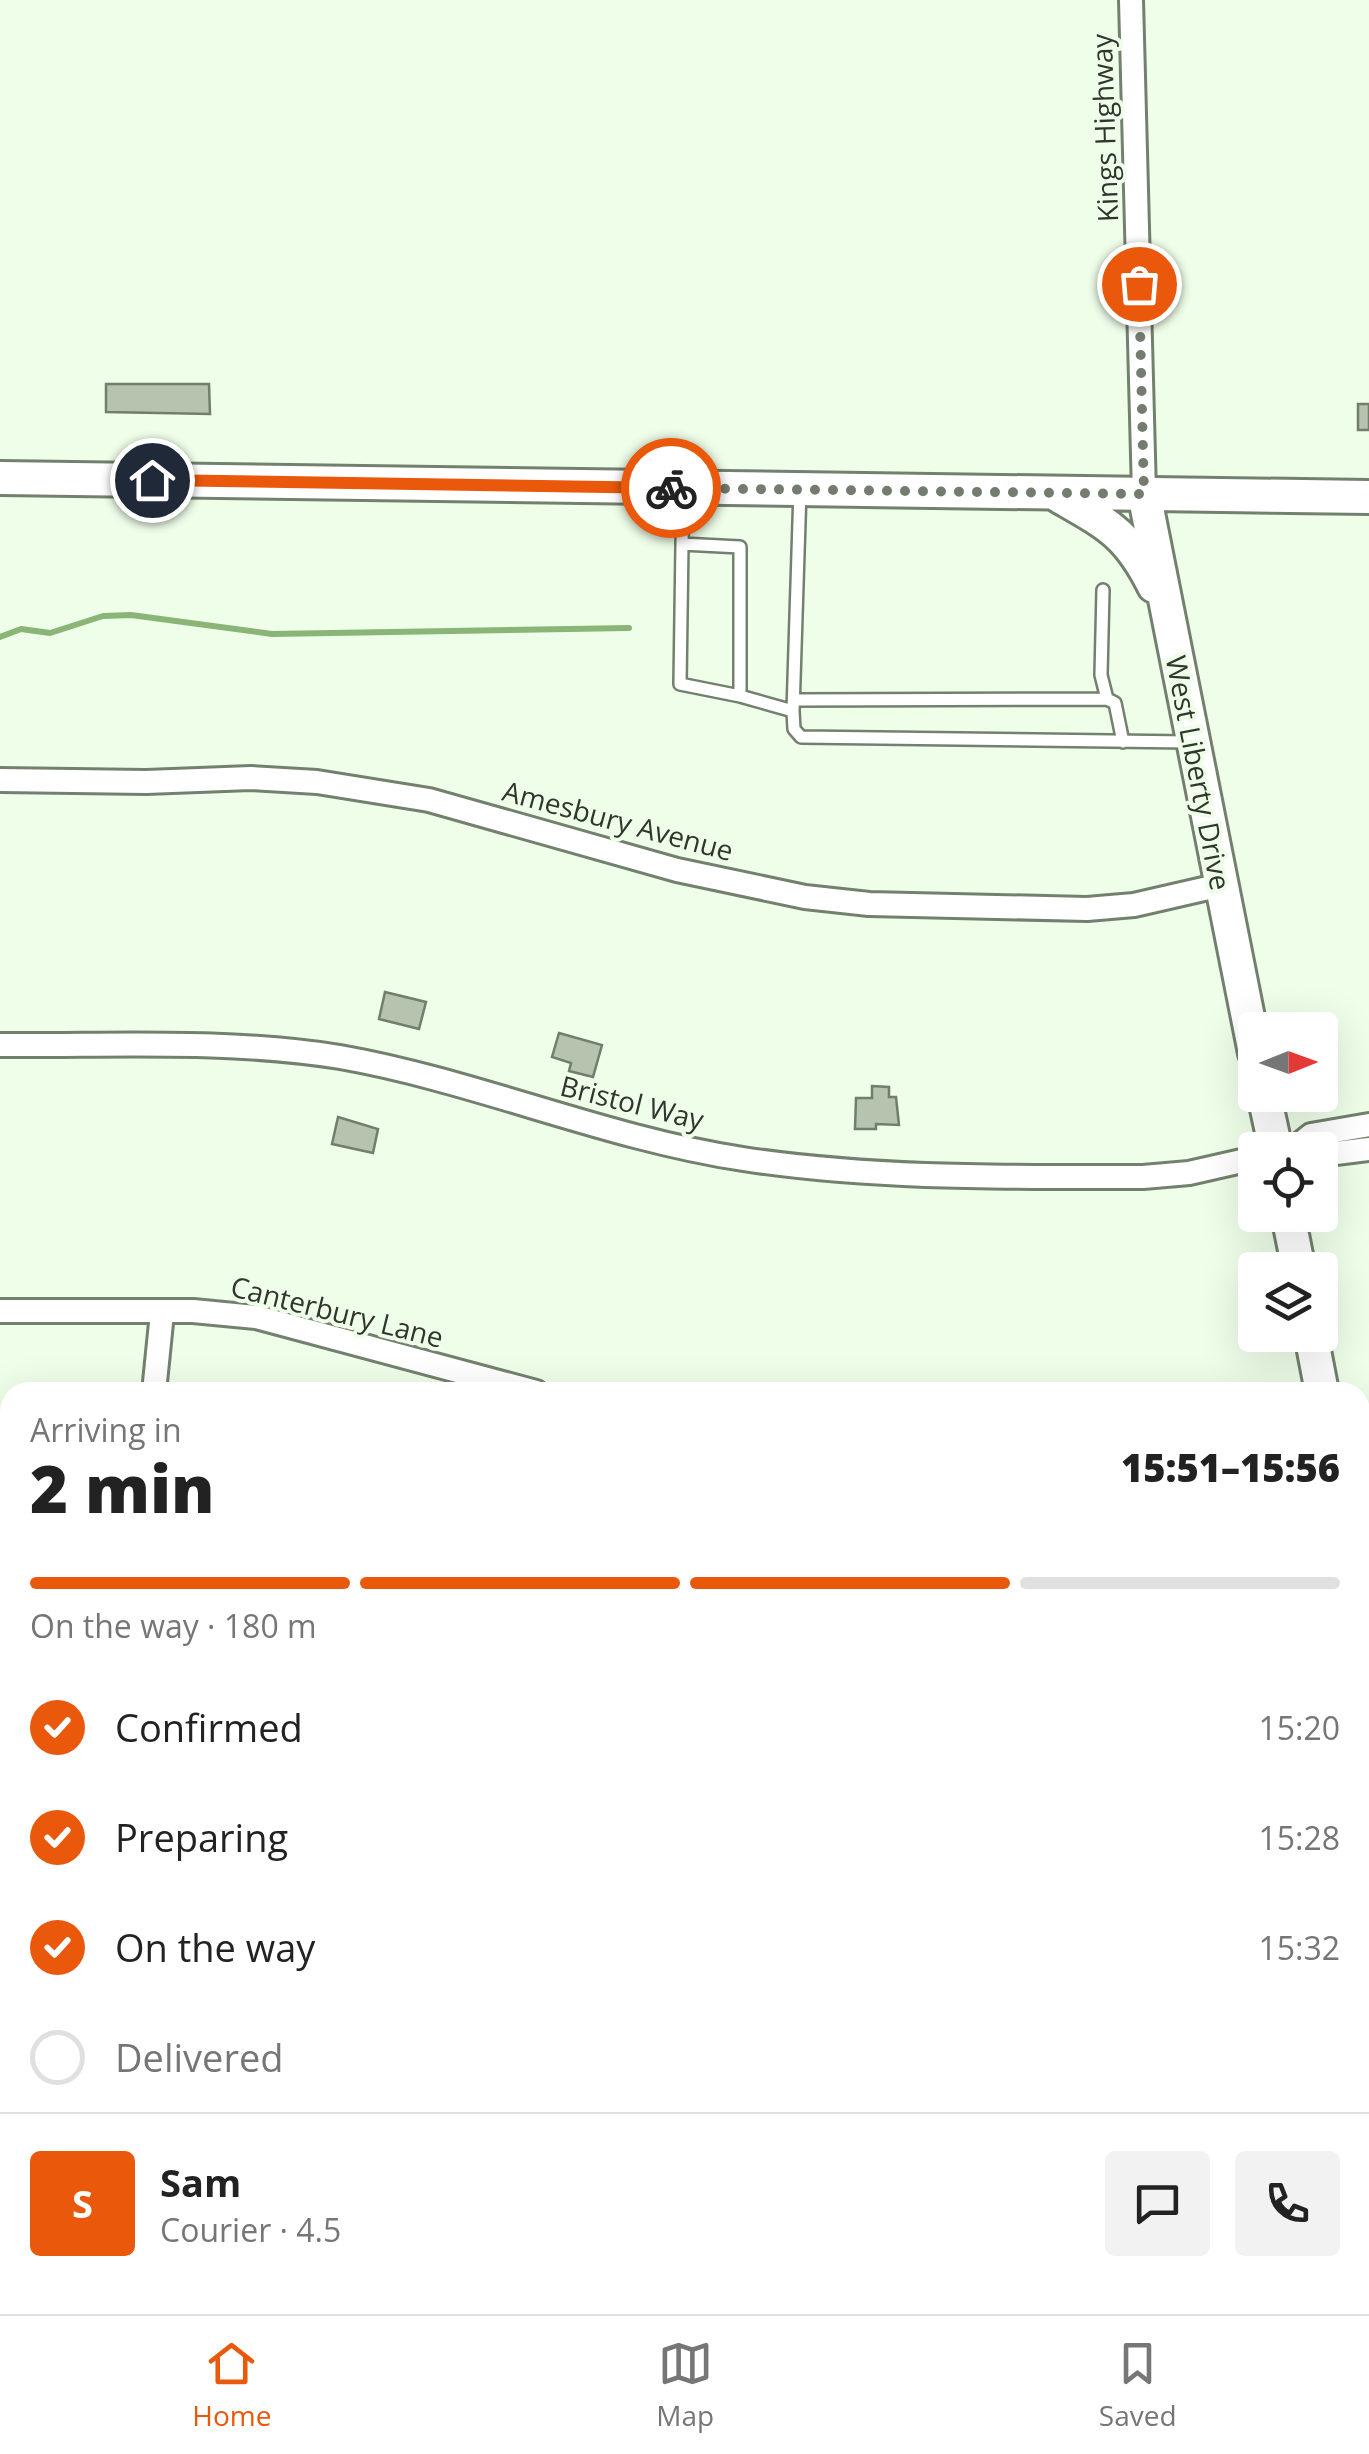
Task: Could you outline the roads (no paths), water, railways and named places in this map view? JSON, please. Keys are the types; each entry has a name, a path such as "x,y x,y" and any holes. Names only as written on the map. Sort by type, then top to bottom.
{"main road":[{"path":"0,478 1369,497"},
{"path":"1054,493 1118,531 1143,564 1166,610"},
{"name":"West Liberty Drive","path":"1144,494 1247,1012"},
{"path":"1314,1352 1320,1382"}],"street":[{"name":"Kings Highway","path":"1131,0 1144,494"},
{"name":"Amesbury Avenue","path":"0,780 146,782 252,778 381,791 429,800 740,886 870,904 1088,909 1180,897 1221,885"},
{"name":"Bristol Way","path":"0,1045 283,1049 399,1070 665,1144 818,1169 1142,1177 1190,1173 1238,1162"},
{"path":"1338,1136 1367,1138"},
{"path":"1338,1148 1367,1138"},
{"name":"Canterbury Lane","path":"0,1311 194,1311 256,1317 499,1382"},
{"path":"155,1382 162,1313"}],"lane":[{"path":"683,488 680,684 794,706 1107,698 1115,703 1120,716 1123,742"},
{"path":"800,490 794,729 801,737 1192,742"},
{"path":"682,544 740,547 740,696"},
{"path":"1103,590 1100,675 1107,698"}],"waterway":[{"path":"0,637 21,629 50,633 103,616 131,615 272,634 629,628"}]}
